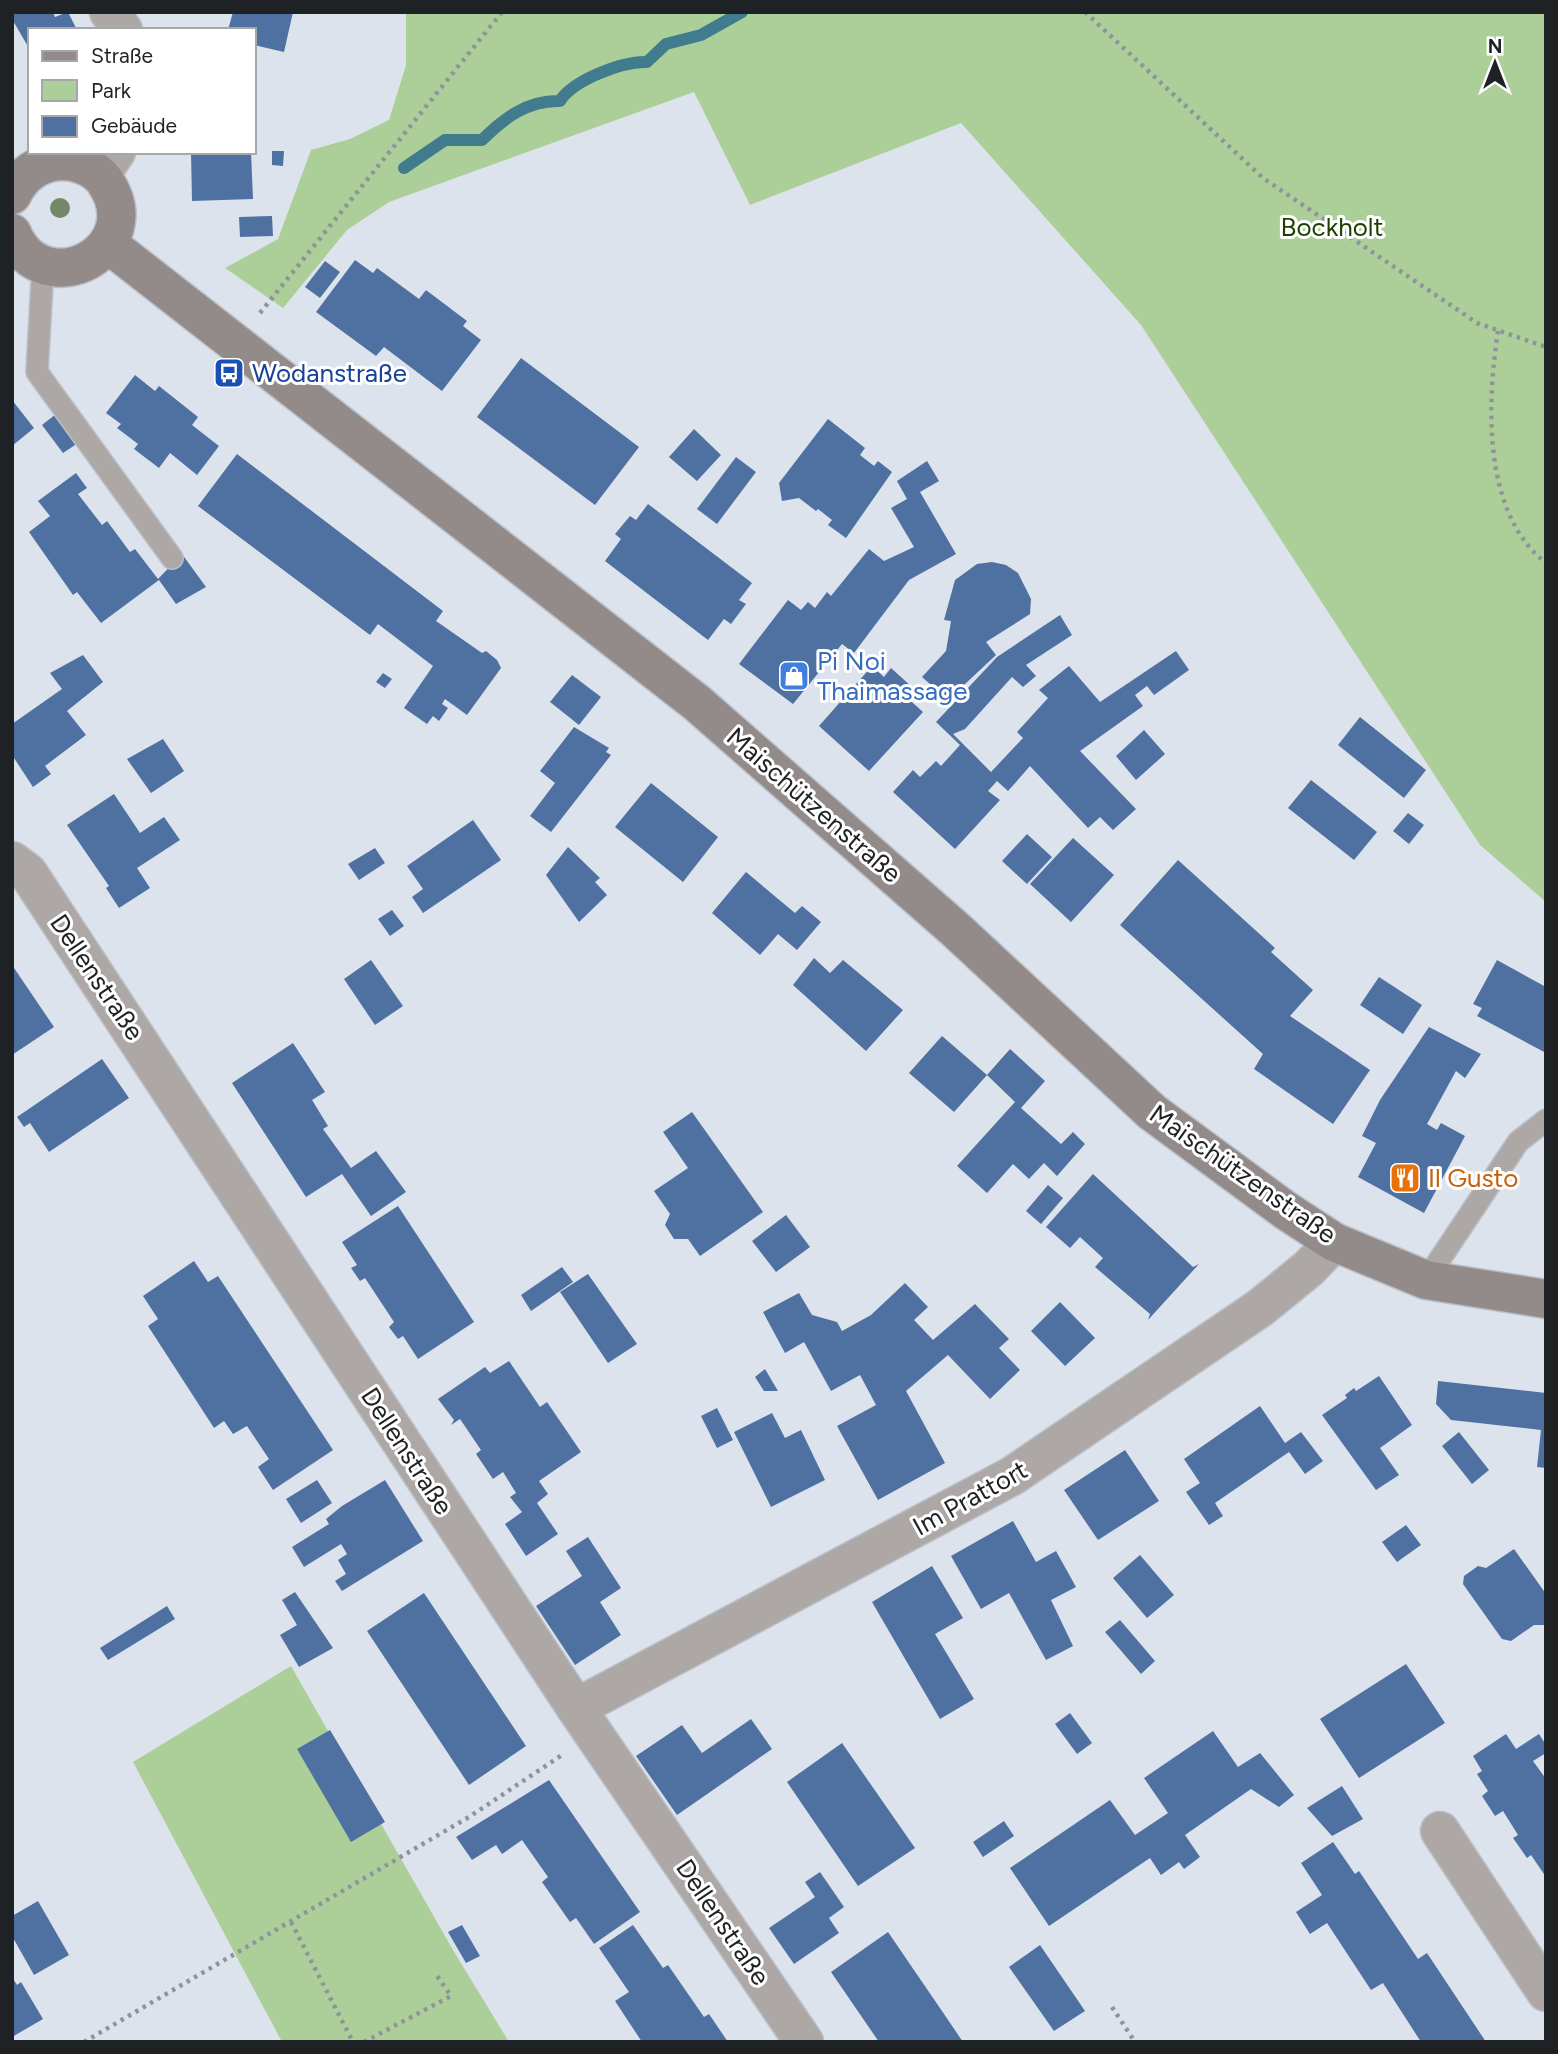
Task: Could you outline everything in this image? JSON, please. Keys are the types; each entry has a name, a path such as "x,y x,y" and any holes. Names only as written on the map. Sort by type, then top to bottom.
{"street":[{"path":"109,12 121,28"},
{"path":"139,28 146,12"},
{"path":"12,195 29,173 52,162 108,164 116,208 115,227 108,244 95,257 79,266 61,268 21,246"},
{"name":"Maischützenstraße","path":"108,244 696,703 956,930 1152,1112 1285,1210 1334,1242 1426,1280 1546,1299"},
{"name":"Dellenstraße","path":"12,861 28,873 586,1721 804,2042"},
{"name":"Im Prattort","path":"586,1721 1012,1476 1261,1308 1334,1242"},
{"path":"1440,1831 1546,1992"}],"lane":[{"path":"21,246 37,372 172,558"},
{"path":"1426,1280 1518,1142 1546,1120"}],"path":[{"path":"235,344 502,12"},
{"path":"1085,12 1263,178 1477,323 1546,347"},
{"path":"1498,331 1490,397 1498,479 1506,509 1521,536 1546,563"},
{"path":"84,2042 470,1817 586,1721"},
{"path":"290,1922 353,2042"},
{"path":"364,2042 451,1996 435,1973"},
{"path":"1112,2007 1135,2042"}],"green space":[{"name":"Bockholt","path":"406,12 1546,12 1546,902 1480,845 1141,325 961,123 750,205 694,92 389,202 347,230 283,308 225,268 278,239 311,150 350,139 389,120 406,65"},
{"path":"291,1666 453,1950 509,2042 282,2042 133,1762"}],"building":[{"path":"12,12 53,12 55,17 68,12 76,28 28,28 28,47 12,19"},
{"path":"233,12 293,12 284,52 256,45 256,28 229,28"},
{"path":"272,151 284,151 283,166 272,165"},
{"path":"191,154 251,154 253,199 192,201"},
{"path":"272,216 273,236 240,237 239,217"},
{"path":"355,260 373,273 377,268 419,299 426,290 467,321 463,326 481,340 442,391 384,347 376,356 316,312"},
{"path":"325,261 340,272 320,298 305,287"},
{"path":"521,358 639,447 595,505 477,417"},
{"path":"135,375 155,391 159,386 198,417 192,425 219,446 197,475 170,453 159,468 134,449 138,444 117,428 121,424 106,413"},
{"path":"12,400 34,428 12,446"},
{"path":"56,414 78,443 63,453 42,425"},
{"path":"828,419 865,448 860,455 874,466 878,461 892,472 846,538 828,525 832,520 799,498 782,501 779,483"},
{"path":"694,429 721,455 697,481 669,457"},
{"path":"237,454 443,611 436,621 482,653 486,651 497,660 501,668 467,715 445,699 442,704 448,708 439,721 433,716 427,724 404,708 433,666 378,624 370,635 198,506"},
{"path":"736,457 756,472 717,524 697,509"},
{"path":"927,461 939,481 920,492 956,554 909,580 854,653 842,644 793,704 739,664 788,600 801,610 808,602 815,608 827,592 831,596 869,549 884,561 914,547 891,508 907,499 897,481"},
{"path":"76,473 87,488 78,494 102,525 107,521 130,552 135,549 158,579 182,554 206,587 176,604 159,580 101,623 77,592 73,595 29,532 50,516 38,501"},
{"path":"648,504 752,583 739,600 746,604 731,624 724,619 708,640 605,561 621,539 615,534 630,516 636,520"},
{"path":"992,562 1006,565 1018,573 1031,599 1030,614 986,642 996,655 948,700 922,677 946,651 951,621 944,620 955,580 977,564"},
{"path":"1060,615 1072,635 1026,665 1036,676 1023,687 1012,677 965,729 953,734 991,772 1023,738 1017,732 1048,698 1039,690 1069,666 1100,702 1176,651 1189,670 1154,695 1147,686 1135,695 1143,706 1080,751 1136,809 1113,830 1100,817 1088,828 1030,766 1008,791 997,781 988,791 1000,800 955,849 893,792 913,770 920,777 936,761 941,766 960,745 936,722 997,657"},
{"path":"83,655 103,682 67,711 86,735 45,766 51,774 33,787 12,755 12,724 62,689 50,673"},
{"path":"872,666 884,677 891,668 912,687 904,695 923,712 869,771 819,726"},
{"path":"383,673 392,679 385,688 376,682"},
{"path":"572,675 601,697 579,725 550,702"},
{"path":"1360,717 1426,770 1404,798 1338,745"},
{"path":"574,727 609,748 606,752 611,755 551,832 530,816 555,783 540,771"},
{"path":"1144,730 1165,754 1136,780 1116,756"},
{"path":"163,739 184,771 151,793 127,759"},
{"path":"1311,780 1377,832 1354,860 1288,808"},
{"path":"651,783 718,837 683,882 615,827"},
{"path":"114,794 140,833 164,817 180,840 137,868 150,888 119,908 106,888 109,886 67,825"},
{"path":"1408,813 1424,825 1409,844 1393,831"},
{"path":"473,820 501,860 423,913 412,897 423,889 407,866"},
{"path":"1027,834 1052,857 1027,884 1002,861"},
{"path":"1073,838 1114,875 1071,922 1030,884"},
{"path":"568,847 600,878 595,882 607,895 579,922 546,875"},
{"path":"375,848 385,863 359,880 348,864"},
{"path":"1178,860 1275,948 1271,952 1313,990 1290,1016 1370,1070 1333,1124 1254,1069 1263,1054 1120,925"},
{"path":"746,872 795,913 802,906 821,922 797,950 778,934 760,955 712,913"},
{"path":"392,910 404,926 390,936 378,919"},
{"path":"814,958 830,973 843,960 903,1010 866,1051 793,985"},
{"path":"371,960 403,1006 375,1025 344,979"},
{"path":"1497,960 1546,987 1546,1053 1477,1016 1482,1008 1473,1004"},
{"path":"12,965 54,1027 12,1055"},
{"path":"1379,977 1422,1005 1403,1034 1360,1005"},
{"path":"1429,1027 1481,1054 1465,1078 1456,1071 1427,1124 1437,1130 1441,1123 1465,1136 1424,1213 1358,1177 1376,1143 1362,1136 1380,1100"},
{"path":"942,1036 987,1075 954,1112 909,1073"},
{"path":"293,1043 325,1092 312,1100 328,1126 323,1129 351,1168 376,1151 406,1192 371,1216 342,1174 306,1197 232,1083"},
{"path":"1010,1049 1045,1081 1021,1108 1061,1144 1073,1132 1085,1144 1057,1176 1044,1163 1029,1179 1013,1164 987,1193 957,1166 1015,1102 987,1075"},
{"path":"102,1059 129,1098 49,1152 30,1123 24,1127 17,1117"},
{"path":"692,1112 763,1212 700,1256 688,1239 674,1239 665,1225 670,1214 654,1191 688,1168 663,1132"},
{"path":"1093,1174 1193,1267 1199,1264 1148,1320 1150,1314 1095,1267 1103,1258 1080,1237 1070,1248 1046,1227"},
{"path":"1048,1185 1063,1198 1041,1224 1026,1211"},
{"path":"398,1206 474,1322 418,1359 403,1336 398,1339 389,1327 394,1322 365,1278 360,1281 351,1268 357,1265 342,1242"},
{"path":"786,1215 810,1247 776,1272 752,1241"},
{"path":"194,1261 208,1282 218,1276 333,1450 273,1490 258,1467 269,1459 247,1426 233,1434 224,1421 214,1428 148,1326 158,1319 143,1296"},
{"path":"562,1267 573,1282 531,1311 521,1295"},
{"path":"588,1274 637,1344 608,1363 560,1292"},
{"path":"905,1283 928,1307 914,1320 933,1340 975,1304 1009,1339 999,1348 1020,1370 990,1399 948,1355 906,1391 945,1463 878,1500 837,1426 876,1405 860,1375 831,1391 804,1342 785,1353 763,1312 799,1293 812,1315 837,1322 842,1331 871,1315"},
{"path":"1060,1302 1095,1338 1065,1366 1031,1331"},
{"path":"509,1361 540,1407 547,1402 581,1452 539,1481 548,1494 537,1503 558,1534 526,1556 505,1524 522,1512 510,1497 516,1493 503,1472 493,1479 476,1454 481,1450 460,1419 451,1425 454,1420 438,1399 485,1367 490,1373"},
{"path":"765,1369 778,1391 764,1391 755,1377"},
{"path":"1379,1376 1412,1425 1380,1448 1399,1475 1376,1490 1322,1415 1347,1398 1345,1395 1354,1388 1356,1391"},
{"path":"1438,1381 1546,1393 1546,1468 1537,1467 1541,1430 1451,1420 1436,1404"},
{"path":"1260,1406 1285,1443 1301,1432 1323,1461 1305,1474 1289,1452 1215,1503 1223,1516 1209,1525 1186,1492 1200,1483 1184,1459"},
{"path":"717,1408 733,1440 717,1448 701,1416"},
{"path":"772,1413 785,1438 801,1430 825,1480 771,1507 734,1432"},
{"path":"1459,1432 1489,1470 1472,1484 1442,1446"},
{"path":"1125,1450 1159,1501 1098,1540 1064,1490"},
{"path":"317,1480 332,1503 301,1523 286,1499"},
{"path":"385,1480 423,1541 342,1591 335,1581 346,1574 338,1560 347,1554 341,1544 304,1567 292,1547 329,1524 326,1519 342,1506"},
{"path":"1013,1521 1036,1562 1056,1551 1076,1587 1051,1600 1073,1646 1046,1660 1009,1593 981,1609 951,1556"},
{"path":"1406,1525 1421,1545 1397,1562 1382,1542"},
{"path":"588,1537 621,1588 600,1602 621,1635 575,1665 536,1606 582,1576 566,1551"},
{"path":"1514,1549 1546,1594 1546,1625 1534,1625 1511,1641 1502,1639 1463,1584 1464,1576 1478,1566 1486,1568"},
{"path":"1140,1555 1174,1595 1147,1618 1113,1578"},
{"path":"932,1566 963,1618 935,1634 974,1699 940,1719 872,1602"},
{"path":"295,1592 333,1648 299,1667 280,1635 297,1625 282,1600"},
{"path":"424,1593 526,1746 469,1785 367,1631"},
{"path":"167,1606 175,1619 108,1660 100,1648"},
{"path":"1120,1620 1155,1661 1141,1674 1105,1632"},
{"path":"1406,1664 1445,1723 1359,1778 1320,1719"},
{"path":"1070,1713 1092,1743 1077,1754 1055,1724"},
{"path":"751,1719 772,1749 677,1815 636,1756 682,1725 702,1753"},
{"path":"330,1730 385,1822 351,1842 297,1749"},
{"path":"1213,1731 1238,1767 1260,1753 1294,1795 1279,1807 1251,1789 1185,1835 1200,1857 1184,1869 1179,1862 1161,1875 1150,1858 1049,1926 1010,1868 1110,1800 1135,1835 1168,1813 1144,1778"},
{"path":"1506,1734 1516,1749 1539,1734 1546,1745 1546,1753 1533,1761 1546,1779 1546,1877 1531,1855 1527,1858 1513,1838 1518,1835 1503,1811 1495,1816 1482,1796 1488,1791 1477,1774 1482,1771 1473,1756"},
{"path":"842,1743 915,1848 858,1886 787,1782"},
{"path":"549,1780 640,1912 594,1944 576,1918 570,1922 542,1882 548,1877 522,1840 502,1854 496,1845 472,1860 456,1837"},
{"path":"1342,1786 1363,1819 1332,1836 1307,1808"},
{"path":"1004,1821 1014,1836 983,1857 973,1842"},
{"path":"1333,1842 1355,1874 1359,1871 1418,1959 1427,1953 1486,2042 1421,2042 1383,1983 1371,1990 1327,1923 1310,1934 1296,1912 1322,1895 1301,1863"},
{"path":"820,1872 844,1907 829,1918 839,1933 794,1964 769,1928 815,1897 805,1882"},
{"path":"38,1901 69,1955 34,1975 12,1936 12,1916"},
{"path":"462,1925 480,1956 466,1963 448,1932"},
{"path":"633,1925 663,1968 668,1965 704,2017 709,2014 728,2042 642,2042 615,2001 629,1992 599,1948"},
{"path":"888,1932 963,2042 879,2042 831,1972"},
{"path":"1040,1945 1085,2011 1054,2031 1009,1967"},
{"path":"12,1977 17,1985 21,1982 43,2019 12,2037"}],"waterway":[{"path":"404,168 445,140 482,140 499,124 527,107 548,101 560,101 566,93 599,73 647,62 666,44 701,35 742,12"}],"place":[{"name":"Wodanstraße","path":"229,373"},
{"name":"Pi Noi Thaimassage","path":"794,676"},
{"name":"Il Gusto","path":"1405,1178"}]}
